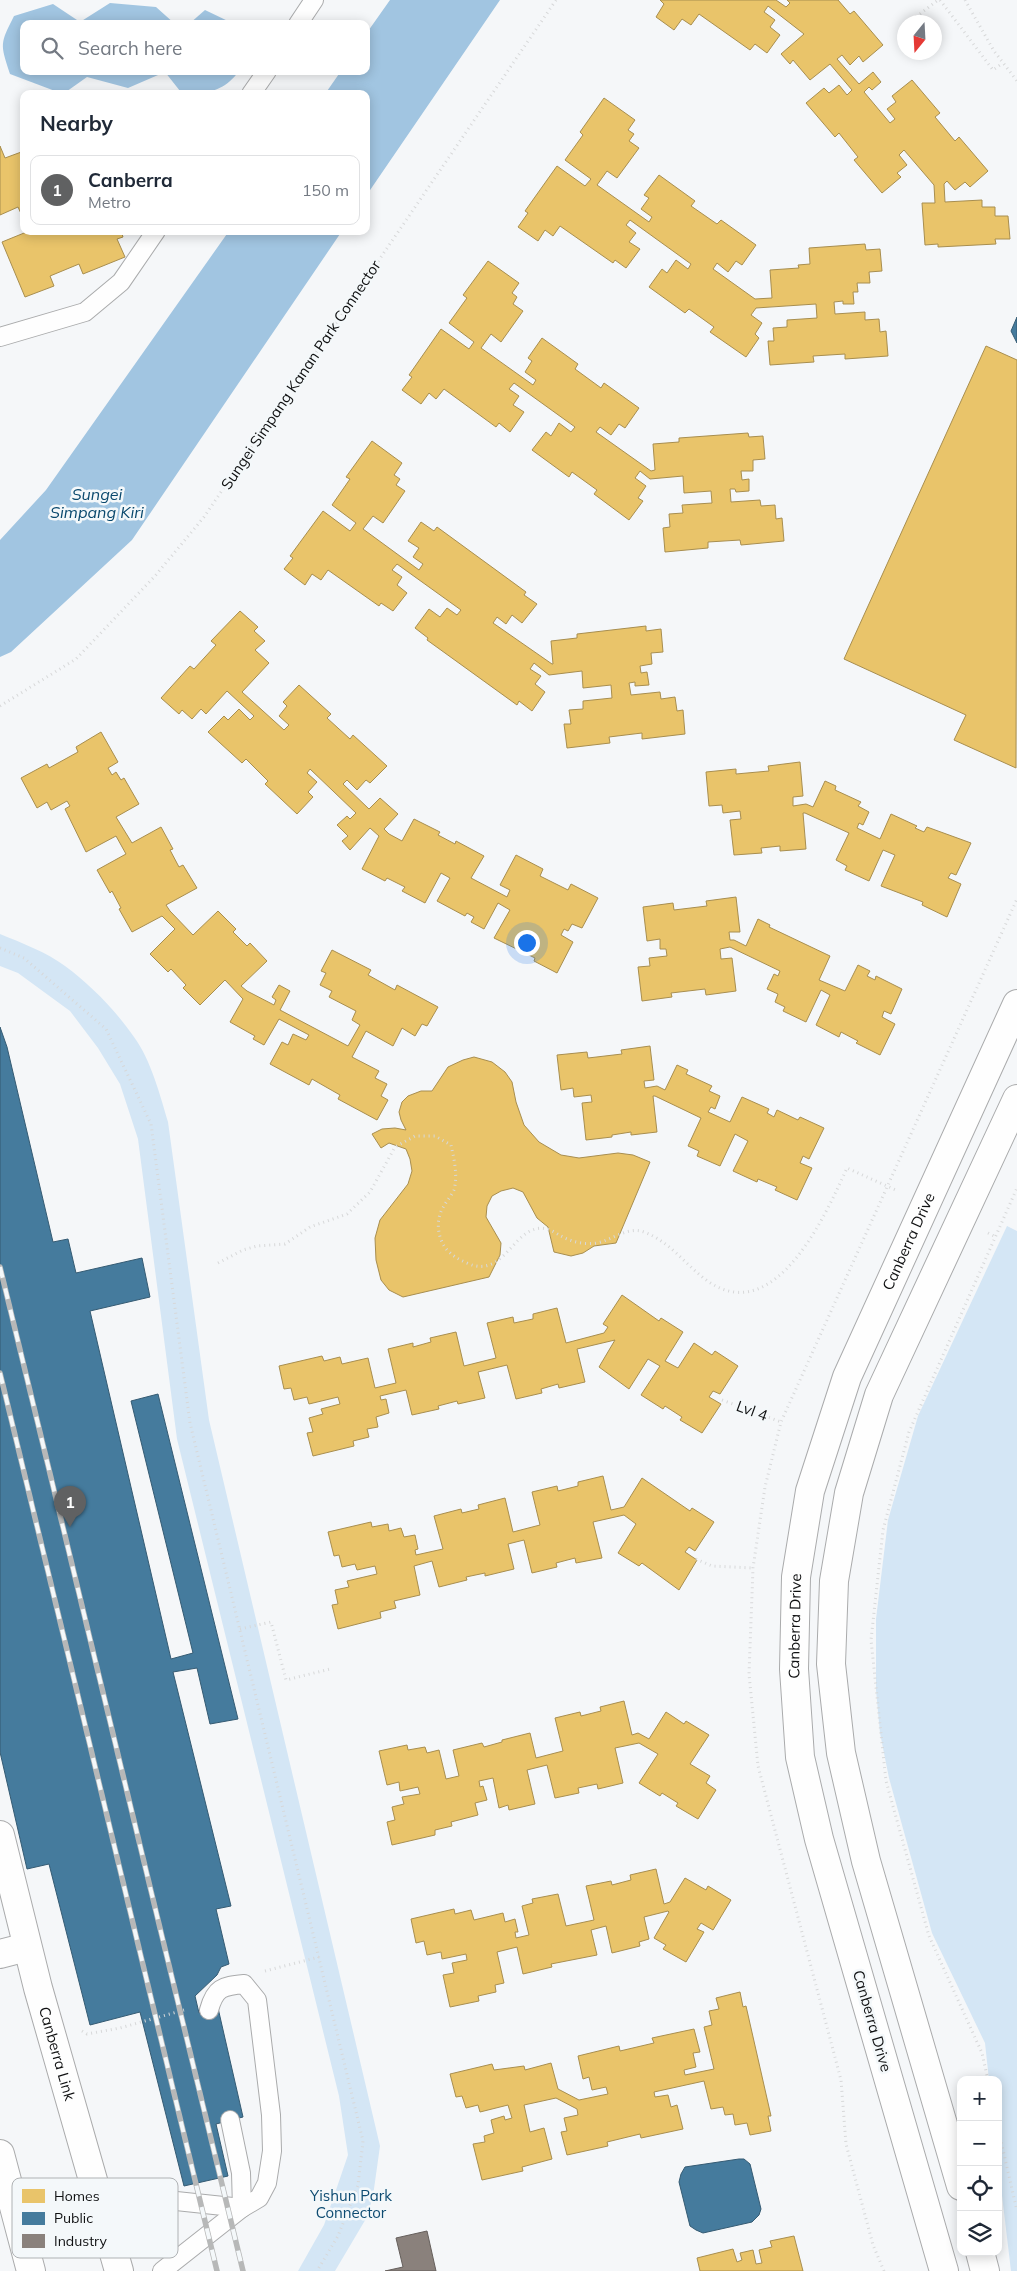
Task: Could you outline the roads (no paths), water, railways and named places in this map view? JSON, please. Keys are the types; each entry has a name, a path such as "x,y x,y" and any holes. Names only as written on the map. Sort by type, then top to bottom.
{"street":[{"name":"Canberra Drive","path":"944,2271 819,1839 800,1757 794,1668 796,1576 810,1491 847,1377 1017,1004"},
{"path":"957,2172 866,1861 841,1754 831,1664 834,1581 849,1493 879,1395 1017,1099"},
{"name":"Canberra Link","path":"1,1840 27,1947 92,2178"},
{"path":"0,1954 27,1947"},
{"path":"1,2158 12,2199"},
{"path":"981,2256 985,2271"},
{"path":"28,2258 31,2271"},
{"name":"Canberra Link","path":"115,2258 119,2271"}],"lane":[{"path":"301,20 314,0"},
{"path":"254,90 263,75"},
{"path":"0,337 85,312 121,282 153,235"},
{"path":"162,2271 242,2208 260,2198 267,2183 272,2151 271,2115 257,2000 244,1984 226,1986 201,2009"},
{"path":"230,2120 240,2173 242,2208"},
{"path":"178,2201 242,2208"}],"water":[{"path":"390,0 500,0 370,190 370,90 328,90 338,75 370,75 370,28"},
{"path":"110,3 156,7 171,20 83,20"},
{"path":"53,4 77,20 20,20 20,75 158,75 128,88 87,77 69,90 52,90 10,74 4,56 3,44 14,16"},
{"path":"205,10 226,20 194,20"},
{"path":"167,75 236,75 227,84 213,90 179,90"},
{"name":"Sungei Simpang Kiri","path":"226,235 339,235 132,540 11,652 0,657 0,540 46,490"}],"railway":[{"path":"0,1267 243,2271"},
{"path":"0,1373 217,2271"}],"place":[{"name":"Canberra","path":"70,1527"}],"park label":[{"name":"Yishun Park Connector","path":"351,2204"}]}
